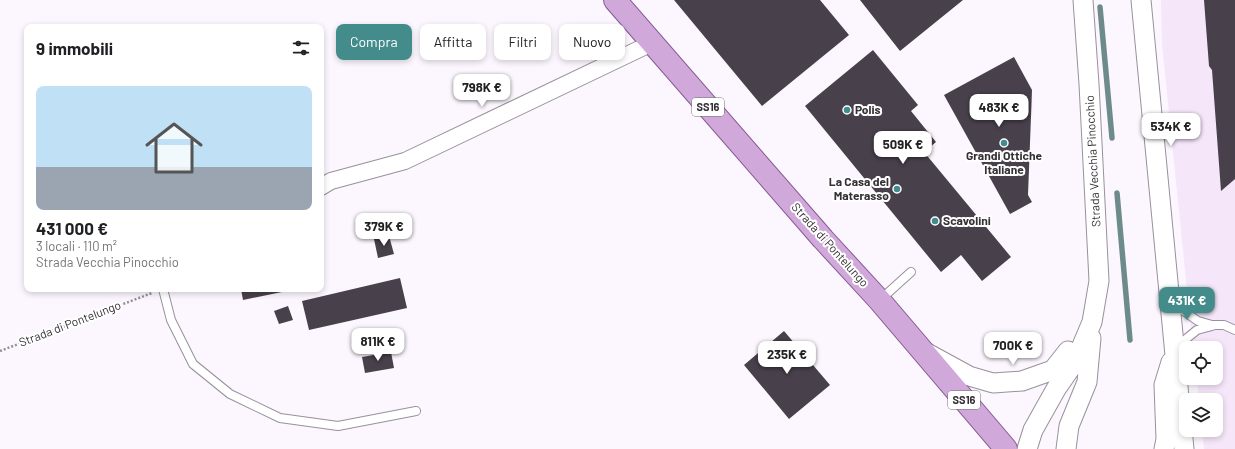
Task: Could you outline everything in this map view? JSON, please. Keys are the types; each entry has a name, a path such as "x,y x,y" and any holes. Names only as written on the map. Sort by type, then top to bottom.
{"main road":[{"name":"Strada di Pontelungo","path":"615,0 880,301 1006,449"}],"street":[{"name":"Strada Vecchia Pinocchio","path":"1027,449 1032,430 1056,389 1076,360 1092,322 1099,281 1089,84 1083,0"},
{"path":"1141,0 1184,449"},
{"path":"324,185 331,181 405,160 652,43"},
{"path":"1066,449 1069,426 1087,382 1092,322"},
{"name":"Strada Vecchia Pinocchio","path":"922,351 969,376 993,383 1022,381 1053,370 1092,322"},
{"path":"1164,449 1166,438 1164,385 1174,349"}],"lane":[{"path":"880,301 911,272"},
{"path":"164,292 171,320 193,364 237,398 280,418 338,426 416,411"},
{"path":"1169,297 1182,310 1198,321 1212,325 1224,325 1235,330"},
{"path":"1174,349 1197,330 1212,325"}],"path":[{"name":"Strada di Pontelungo","path":"0,351 154,292"}],"shaded area":[{"path":"1161,0 1235,0 1235,449 1204,449 1203,437 1223,437 1223,393 1198,393 1198,385 1223,385 1223,341 1192,341 1162,44"}],"building":[{"path":"674,0 820,0 849,35 762,106"},
{"path":"860,0 963,0 900,51"},
{"path":"1204,0 1235,0 1235,179 1221,191 1212,70 1209,66"},
{"path":"873,50 918,105 911,111 936,142 924,152 1011,257 982,281 961,255 941,272 805,106"},
{"path":"1014,57 1032,90 1028,195 1032,202 1010,214 944,95"},
{"path":"389,236 394,254 378,258 374,239"},
{"path":"400,278 407,308 309,330 302,301"},
{"path":"242,292 282,292 243,300"},
{"path":"288,306 293,320 279,324 274,311"},
{"path":"784,331 830,385 789,419 744,365"},
{"path":"391,352 394,368 365,373 362,357"}],"waterway":[{"path":"1100,7 1112,138"},
{"path":"1117,193 1130,340"}],"place":[{"name":"Polis","path":"847,110"},
{"name":"Grandi Ottiche Italiane","path":"1004,143"},
{"name":"La Casa del Materasso","path":"897,189"},
{"name":"Scavolini","path":"935,221"}]}
